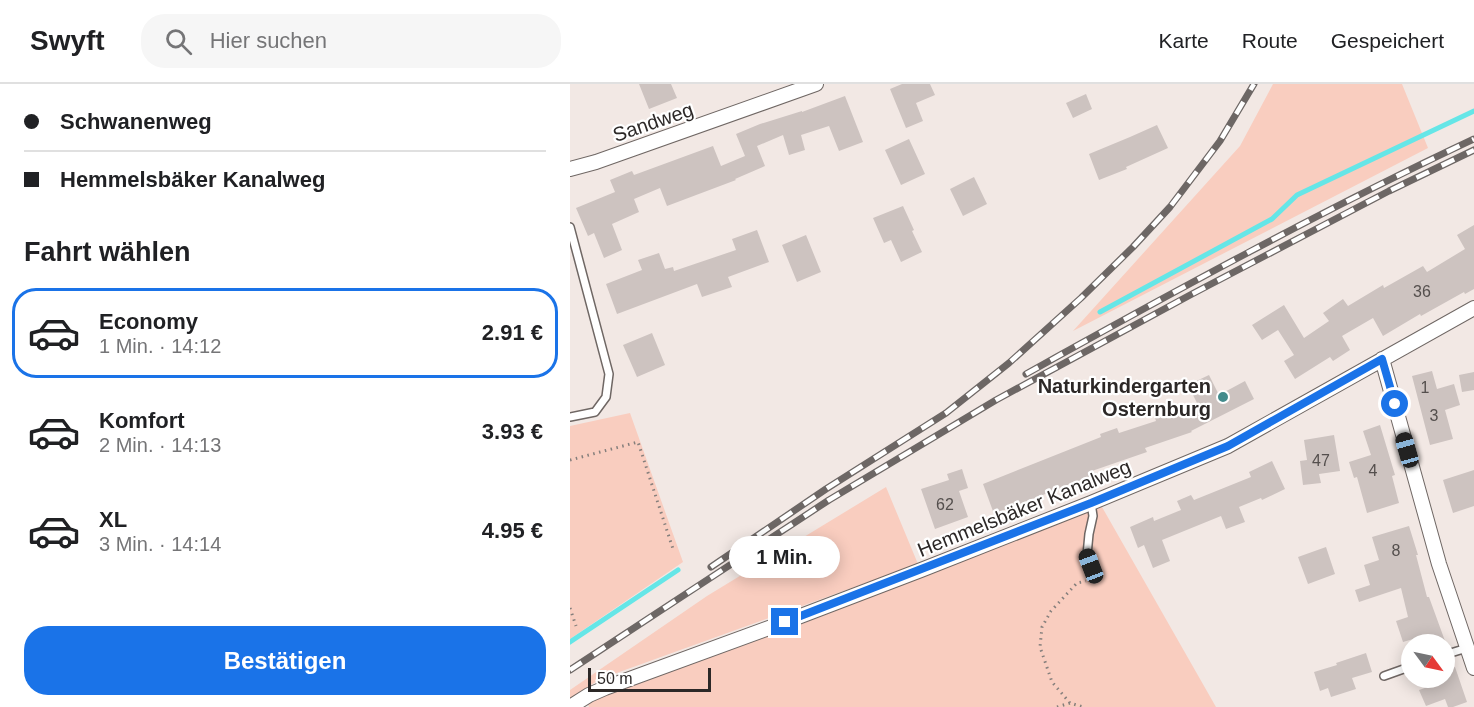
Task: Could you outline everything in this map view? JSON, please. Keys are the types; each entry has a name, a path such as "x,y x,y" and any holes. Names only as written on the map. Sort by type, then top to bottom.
{"street":[{"name":"Sandweg","path":"570,169 596,162 816,84"},
{"name":"Hemmelsbäker Kanalweg","path":"570,707 604,688 785,622 1091,503 1228,446 1474,308"},
{"path":"1382,359 1439,564 1474,668"}],"lane":[{"path":"570,227 609,374 606,398 595,412 570,417"},
{"path":"1091,503 1093,516 1087,555 1096,578"},
{"path":"1455,652 1467,648"},
{"path":"1383,676 1401,670"}],"path":[{"path":"570,460 638,442 674,552"},
{"path":"1070,704 1052,682 1040,647 1042,627 1051,611 1077,583 1096,578"},
{"path":"570,608 576,626"},
{"path":"1057,707 1070,704 1083,707"}],"shaded area":[{"path":"1273,84 1402,84 1428,148 1073,331 1240,146"},
{"path":"630,413 683,562 570,639 570,426"},
{"path":"886,487 918,564 600,679 570,699 570,690 707,596"},
{"path":"1102,507 1216,707 589,707 587,702 791,628"}],"building":[{"path":"639,84 671,84 677,98 649,109"},
{"path":"902,84 930,84 935,95 916,103 923,121 906,128 890,89"},
{"path":"1086,94 1092,109 1073,118 1066,103"},
{"path":"845,96 863,142 839,151 829,126 801,135 805,150 789,155 783,135 757,146 765,166 736,180 667,206 660,188 634,199 639,212 612,224 622,250 604,258 594,233 588,236 576,208 615,192 610,180 632,171 634,175 713,146 721,166 745,156 736,134"},
{"path":"1157,125 1168,148 1126,167 1127,169 1099,180 1089,154"},
{"path":"909,139 925,174 901,185 885,150"},
{"path":"974,177 987,204 963,216 950,189"},
{"path":"903,206 922,252 901,262 891,240 884,243 873,218"},
{"path":"1474,225 1474,289 1465,294 1464,292 1421,316 1420,314 1383,336 1373,318 1342,336 1350,350 1333,361 1330,357 1295,379 1284,361 1294,355 1278,330 1262,340 1252,325 1284,305 1304,338 1329,321 1323,313 1343,299 1348,306 1383,285 1384,288 1423,266 1427,272 1465,249 1457,235"},
{"path":"757,230 769,262 728,277 732,287 702,297 697,284 617,314 606,284 642,270 638,260 659,253 665,269 673,267 674,271 736,250 732,239"},
{"path":"806,235 821,272 797,282 782,245"},
{"path":"652,333 665,365 637,377 623,345"},
{"path":"1432,371 1437,389 1454,384 1460,405 1445,410 1453,439 1430,445 1412,376"},
{"path":"1474,372 1474,390 1462,392 1459,375"},
{"path":"1209,375 1219,395 1245,381 1254,399 1192,432 1145,448 1147,452 1089,472 1091,476 994,514 983,484 1101,437 1100,434 1117,428 1119,433 1156,421 1155,418 1197,403 1188,385"},
{"path":"1380,425 1395,475 1392,476 1399,503 1367,513 1357,477 1354,478 1349,462 1371,455 1363,431"},
{"path":"1334,435 1340,471 1319,474 1321,483 1303,485 1300,461 1307,460 1304,440"},
{"path":"1272,461 1285,489 1262,500 1261,498 1239,507 1245,522 1226,529 1221,516 1162,540 1170,561 1153,568 1144,545 1138,548 1130,527 1153,517 1154,521 1181,510 1177,501 1191,495 1194,500 1251,477 1249,472"},
{"path":"962,469 968,488 959,491 968,517 935,529 921,489 949,480 947,474"},
{"path":"1474,470 1474,506 1453,513 1443,480"},
{"path":"1409,526 1427,597 1429,597 1442,634 1401,634 1401,636 1396,621 1408,617 1401,588 1359,602 1355,590 1370,585 1364,565 1379,560 1372,537"},
{"path":"1326,547 1335,574 1308,584 1298,557"},
{"path":"1366,653 1372,672 1352,678 1356,689 1331,697 1328,688 1320,691 1314,672"},
{"path":"1455,667 1467,702 1448,707 1445,699 1426,706 1419,690 1455,688"}],"waterway":[{"path":"1100,312 1272,219 1297,195 1474,111"},
{"path":"570,642 678,570"}],"railway":[{"path":"711,567 826,489 946,413 1009,363 1081,298 1170,207 1220,141 1254,84"},
{"path":"1026,374 1248,253 1474,139"},
{"path":"570,670 829,500 996,400 1192,294 1389,191 1474,150"}],"place":[{"name":"Naturkindergarten Osternburg","path":"1223,397"}],"route":[{"path":"785,622 1091,503 1228,446 1382,359 1395,404"}]}
